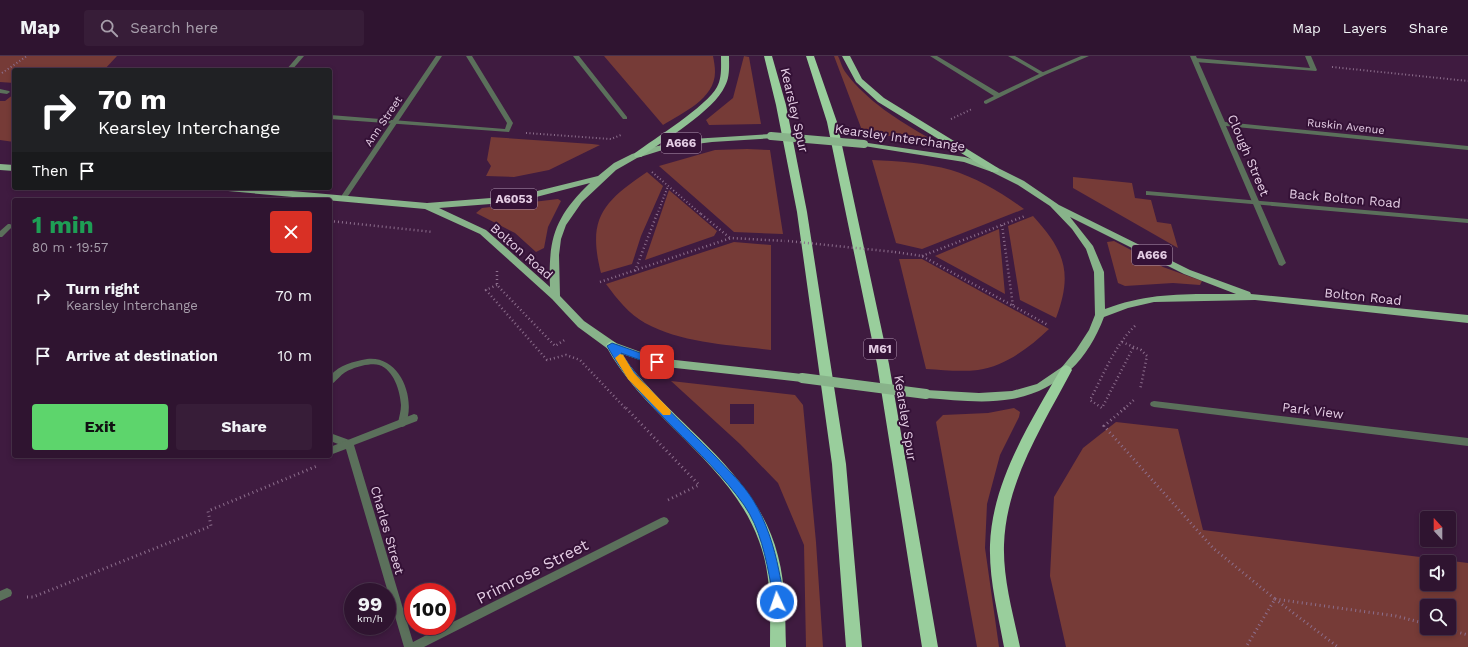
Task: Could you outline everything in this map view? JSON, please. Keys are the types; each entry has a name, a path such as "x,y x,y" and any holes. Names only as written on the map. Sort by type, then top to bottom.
{"highway":[{"name":"A666","path":"638,155 707,103 717,93 721,87 725,67 725,56"},
{"name":"Kearsley Spur","path":"768,56 781,105 802,212 838,464 854,647"},
{"name":"Kearsley Spur","path":"810,56 832,122 882,356 930,647"},
{"name":"A666","path":"846,56 859,80 868,90 881,100 995,170"},
{"path":"612,346 631,376 729,478 749,503 762,529 771,555 777,588 778,647"},
{"path":"1012,647 998,571 998,540 1002,508 1010,479 1026,443 1066,370"}],"main road":[{"name":"Kearsley Interchange","path":"771,136 864,144 965,160 995,170 1053,204 1075,227 1090,248 1099,272 1100,315 1094,331 1084,348 1066,370 1040,387 1012,395 979,397 926,394 802,378 657,362 612,346 581,324 555,297 553,267 559,231 572,206 600,178 617,165 638,155 672,145 702,140 771,136"},
{"path":"1,167 12,168"},
{"name":"Bolton Road","path":"244,190 301,197 344,197 427,206 516,199 600,178"},
{"name":"Bolton Road","path":"1053,204 1187,272 1255,297"},
{"name":"Bolton Road","path":"427,206 483,232 555,297"},
{"name":"Bolton Road","path":"1100,315 1126,305 1154,299 1194,297 1255,297 1468,319"}],"street":[{"path":"291,68 301,56"},
{"name":"Ann Street","path":"344,197 439,56"},
{"path":"332,117 507,131 510,123 469,56"},
{"path":"576,56 626,118"},
{"path":"933,56 999,96"},
{"path":"1011,56 1043,74"},
{"path":"986,102 1043,74 1086,56"},
{"path":"1194,58 1313,68 1308,56"},
{"name":"Clough Street","path":"1194,58 1282,263"},
{"path":"0,91 7,92"},
{"name":"Ruskin Avenue","path":"1222,124 1468,148"},
{"name":"Back Bolton Road","path":"1148,193 1468,221"},
{"path":"0,236 10,226"},
{"path":"332,379 335,374 351,365 367,362 381,362 392,369 401,385 405,404 402,423"},
{"name":"Park View","path":"1154,404 1468,442"},
{"path":"332,450 414,418"},
{"path":"332,438 348,444"},
{"name":"Charles Street","path":"348,444 409,647"},
{"name":"Primrose Street","path":"418,646 664,522"}],"path":[{"path":"0,74 27,56"},
{"path":"1313,68 1468,81"},
{"path":"948,120 986,102"},
{"path":"507,131 612,140 626,132"},
{"path":"652,172 731,238"},
{"path":"635,271 668,186"},
{"path":"922,256 1025,216"},
{"path":"332,221 435,233"},
{"path":"1002,225 1013,307"},
{"path":"600,282 731,238 788,241 922,256 1048,325"},
{"path":"497,265 496,285 555,346 567,339 562,334"},
{"path":"496,285 486,290 547,360 566,355 580,360 699,485 658,505 664,522"},
{"path":"1133,348 1102,408 1090,400 1122,342 1140,350 1147,356 1139,396 1104,426 1213,548 1275,599 1338,647"},
{"path":"4,594 32,597 211,526 208,511 317,466 318,461"},
{"path":"1275,599 1396,616 1420,622"},
{"path":"1246,647 1275,599"},
{"path":"1456,631 1468,634"}],"shaded area":[{"path":"0,56 117,56 106,68 12,68 12,83 0,82"},
{"path":"604,56 713,56 715,72 714,82 710,90 696,104 663,125"},
{"path":"744,56 749,57 761,124 709,125 706,120 733,98"},
{"path":"834,56 838,56 846,73 864,93 884,110 929,138 926,140 863,133"},
{"path":"12,96 12,142 0,140 0,101 5,101"},
{"path":"491,137 600,145 549,170 514,177 486,176 491,166 487,160"},
{"path":"715,150 770,150 783,234 734,232 659,166"},
{"path":"872,160 912,163 951,170 989,186 1024,209 922,249 896,243"},
{"path":"647,172 663,186 641,236 632,264 601,273 597,254 596,238 602,213 619,193"},
{"path":"1073,177 1132,183 1135,198 1151,200 1157,222 1171,224 1178,248 1073,188"},
{"path":"669,190 717,231 714,236 645,260"},
{"path":"558,199 561,201 548,227 544,248 536,252 515,233 476,213 482,208"},
{"path":"1033,216 1052,240 1063,263 1065,275 1064,288 1056,318 1020,300 1008,226"},
{"path":"999,229 1005,294 935,256"},
{"path":"1114,241 1163,267 1202,281 1200,285 1173,283 1125,286 1118,283 1107,242"},
{"path":"734,242 771,245 771,350 706,342 659,330 645,323 629,311 606,284"},
{"path":"899,259 922,259 1049,329 1025,349 998,365 978,370 965,371 926,369"},
{"path":"671,381 795,395 803,405 816,542 823,647 806,647 804,545 778,483 740,444","holes":["730,404 754,404 754,424 730,424"]},
{"path":"1014,408 1020,412 1019,417 1000,455 987,504 985,548 999,647 977,647 936,422 943,415 988,413"},
{"path":"1116,422 1178,429 1203,530 1420,557 1420,591 1456,591 1456,562 1468,563 1468,647 1066,647 1050,576 1054,497 1083,448"}],"slow traffic":[{"path":"620,358 631,376 666,413"}],"route":[{"path":"657,362 612,346 631,376 729,478 749,503 762,529 771,555 777,588 777,602"}]}
